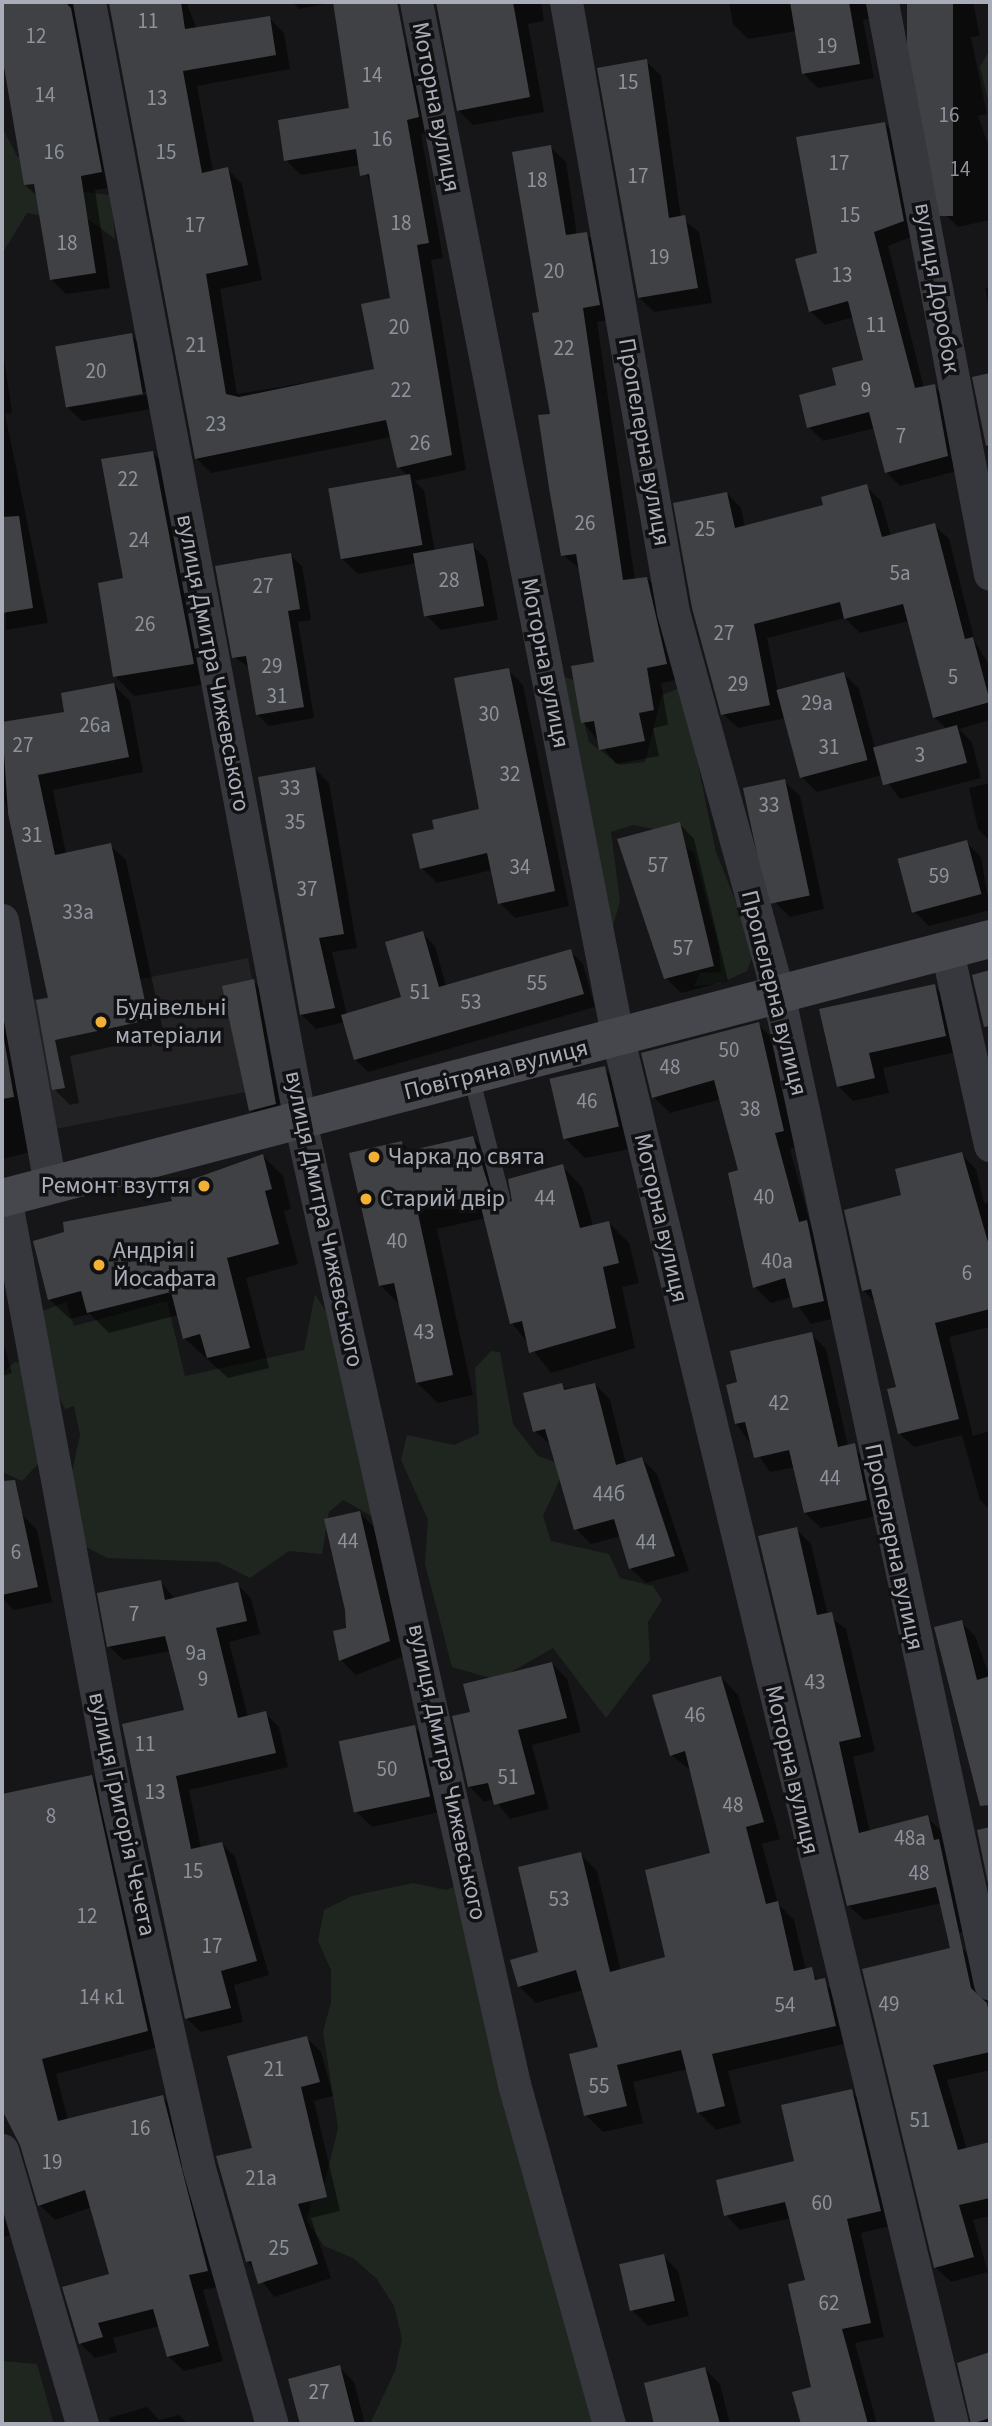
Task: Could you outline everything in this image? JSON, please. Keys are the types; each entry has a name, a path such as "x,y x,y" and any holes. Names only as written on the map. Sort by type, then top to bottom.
{"street":[{"name":"вулиця Дмитра Чижевського","path":"89,2 300,1121 514,2084 609,2424"},
{"name":"Моторна вулиця","path":"416,2 618,1039 952,2424"},
{"name":"Пропелерна вулиця","path":"566,2 673,612 778,993 990,1983"},
{"name":"вулиця Доробок","path":"882,2 990,574"},
{"path":"2,920 50,1185"},
{"name":"Повітряна вулиця","path":"4,1197 618,1039 778,993 990,939"},
{"path":"947,951 990,1145"},
{"name":"вулиця Григорія Чечета","path":"4,1197 116,1800 198,2165 272,2424"},
{"path":"2,2150 82,2424"}],"lane":[{"path":"471,1076 502,1198"}],"shaded area":[{"path":"990,49 990,109 980,67"},
{"path":"2,127 17,156 38,170 73,191 111,195 115,239 76,210 52,217 27,213 2,254"},
{"path":"560,676 574,680 589,742 620,765 645,762 662,695 682,687 716,852 755,950 747,971 719,984 694,986 700,973 721,972 719,948 694,853 665,831 633,825 611,832 620,901 611,933"},
{"path":"248,958 273,1087 43,1131 18,1003"},
{"path":"315,1294 348,1347 391,1527 343,1500 329,1512 322,1554 289,1551 250,1578 218,1562 107,1558 73,1540 69,1486 80,1435 74,1406 65,1409 51,1381 40,1312 66,1302 74,1326 167,1301 185,1376 304,1350"},
{"path":"491,1351 500,1352 513,1424 538,1456 566,1466 543,1516 551,1541 609,1554 620,1578 653,1586 662,1600 648,1622 650,1660 606,1718 553,1648 497,1680 452,1667 425,1564 428,1520 401,1460 407,1435 454,1445 479,1434 475,1368"},
{"path":"15,1362 23,1364 41,1461 22,1481 2,1472 2,1373"},
{"path":"469,1881 611,2424 370,2424 395,2371 402,2339 394,2306 377,2279 353,2258 324,2246 307,2221 312,2197 323,2190 338,2128 323,2032 331,2002 331,1970 318,1941 324,1910 352,1896 413,1883 446,1890"},
{"path":"3,2361 37,2364 54,2424 2,2424"}],"building":[{"path":"2,2 65,2 71,8 102,172 81,176 96,273 50,280 34,184 24,185 2,55"},
{"path":"181,2 185,29 270,16 276,55 183,71 202,173 228,167 248,265 206,274 226,394 239,397 374,369 361,304 390,298 369,174 360,176 356,149 284,161 278,120 349,108 333,2 397,2 419,117 407,120 429,243 417,245 452,455 397,468 386,420 195,459 109,3"},
{"path":"436,2 513,2 530,97 457,111"},
{"path":"790,2 849,2 860,64 802,74"},
{"path":"907,2 953,2 953,216 907,216"},
{"path":"647,59 669,218 685,215 698,288 638,298 597,68"},
{"path":"885,122 904,221 874,232 915,388 935,384 948,456 885,473 869,412 807,428 799,395 836,385 832,368 863,360 848,301 809,312 795,259 817,253 796,137"},
{"path":"551,145 566,235 587,232 600,305 583,308 623,580 647,577 667,664 647,668 654,710 639,713 645,741 599,750 594,721 581,723 571,666 594,662 576,554 561,556 549,488 538,415 550,414 532,313 539,312 512,152"},
{"path":"132,333 143,394 66,408 55,347"},
{"path":"990,373 990,445 986,446 972,377"},
{"path":"153,451 194,664 113,677 98,583 123,578 101,459"},
{"path":"410,474 423,545 341,559 328,488"},
{"path":"867,484 882,537 935,523 965,639 973,637 990,702 933,718 903,604 844,619 840,602 754,624 770,705 721,715 692,608 673,503 727,492 735,528 823,505 821,497"},
{"path":"19,516 33,608 2,613 2,517"},
{"path":"473,543 484,606 424,617 413,554"},
{"path":"291,553 300,609 288,611 304,707 256,715 246,656 232,658 215,566"},
{"path":"509,668 555,891 498,904 487,853 420,869 412,834 434,829 432,820 479,809 454,678"},
{"path":"844,672 868,760 800,778 776,690"},
{"path":"114,683 129,757 38,775 55,855 111,843 149,1020 55,1040 65,1088 52,1090 36,1000 48,998 8,814 2,722 64,712 61,693"},
{"path":"957,725 967,763 883,785 873,748"},
{"path":"315,767 344,934 319,938 335,1008 300,1015 258,777"},
{"path":"785,779 810,895 768,904 743,788"},
{"path":"680,822 714,966 664,979 617,839"},
{"path":"967,840 981,894 912,913 897,859"},
{"path":"423,931 439,987 571,949 584,994 354,1060 341,1015 401,997 385,942"},
{"path":"990,970 990,1026 984,1027 972,975"},
{"path":"254,979 276,1104 249,1111 222,986"},
{"path":"935,984 946,1036 869,1053 875,1078 837,1087 819,1009"},
{"path":"759,1022 784,1131 775,1133 799,1222 807,1220 824,1301 793,1308 785,1278 753,1288 728,1173 738,1170 714,1080 652,1098 641,1053"},
{"path":"2,1027 14,1097 2,1099"},
{"path":"605,1066 619,1126 563,1139 549,1079"},
{"path":"473,1136 495,1206 512,1201 508,1179 563,1164 580,1228 609,1221 619,1263 603,1267 616,1328 529,1353 522,1321 510,1324 478,1195 417,1209 453,1375 416,1383 394,1283 379,1286 349,1153 402,1141 404,1152"},
{"path":"962,1152 990,1249 990,1309 935,1323 959,1419 898,1434 887,1389 896,1387 871,1289 862,1291 844,1210 901,1195 895,1169"},
{"path":"263,1154 272,1189 265,1191 279,1244 227,1258 250,1348 207,1358 200,1334 183,1339 171,1292 87,1313 81,1291 48,1300 33,1241 64,1232 63,1222 172,1201 168,1188"},
{"path":"812,1332 838,1447 855,1443 867,1500 804,1513 789,1450 754,1458 745,1422 735,1424 726,1385 737,1382 730,1351"},
{"path":"562,1383 564,1390 595,1383 616,1465 642,1457 675,1556 629,1569 614,1519 574,1530 545,1429 533,1432 523,1393"},
{"path":"15,1480 38,1587 2,1595 2,1481"},
{"path":"360,1511 390,1641 339,1661 333,1631 346,1628 345,1610 324,1519"},
{"path":"797,1527 817,1615 832,1612 861,1737 839,1742 859,1833 928,1815 934,1840 939,1839 971,1988 987,2003 990,2018 990,2052 933,2065 958,2150 990,2142 990,2198 959,2205 974,2257 934,2268 862,1969 950,1948 936,1887 847,1906 758,1536"},
{"path":"161,1580 165,1600 238,1582 247,1621 216,1628 238,1718 266,1711 276,1753 176,1776 191,1849 222,1842 257,1961 221,1971 231,2008 185,2019 122,1724 184,1710 165,1636 107,1647 97,1593"},
{"path":"962,1620 977,1680 990,1676 990,1805 980,1806 934,1627"},
{"path":"552,1662 567,1718 518,1730 535,1794 494,1805 488,1783 468,1787 452,1716 470,1712 463,1684"},
{"path":"721,1676 764,1822 746,1827 766,1904 778,1901 794,1971 812,1967 815,1980 825,1978 836,2026 712,2054 725,2106 697,2113 681,2050 617,2065 627,2106 584,2116 569,2054 598,2047 576,1970 518,1987 510,1960 538,1952 518,1867 581,1852 610,1972 665,1957 645,1870 710,1853 685,1751 670,1756 652,1695"},
{"path":"415,1725 430,1796 354,1813 339,1741"},
{"path":"92,1775 148,2031 42,2059 58,2121 163,2095 208,2271 189,2275 209,2346 167,2357 153,2309 98,2323 103,2337 79,2344 62,2287 109,2274 85,2190 38,2206 20,2145 2,2110 2,1794"},
{"path":"990,1827 990,1893 977,1830"},
{"path":"307,2036 320,2082 301,2087 327,2197 298,2204 318,2264 258,2284 251,2261 246,2262 216,2156 252,2148 227,2056"},
{"path":"852,2089 881,2211 847,2219 871,2323 842,2329 868,2424 801,2424 792,2392 811,2387 788,2284 805,2280 785,2202 724,2216 716,2180 794,2161 781,2105"},
{"path":"664,2254 675,2301 630,2311 619,2264"},
{"path":"990,2352 990,2418 971,2424 957,2363"},
{"path":"340,2365 355,2424 300,2424 288,2379"},
{"path":"705,2367 720,2424 654,2424 644,2383"}],"place":[{"name":"Будівельні матеріали","path":"101,1022"},
{"name":"Чарка до свята","path":"374,1157"},
{"name":"Ремонт взуття","path":"204,1186"},
{"name":"Старий двір","path":"366,1199"},
{"name":"Андрія і Йосафата","path":"99,1265"}]}
